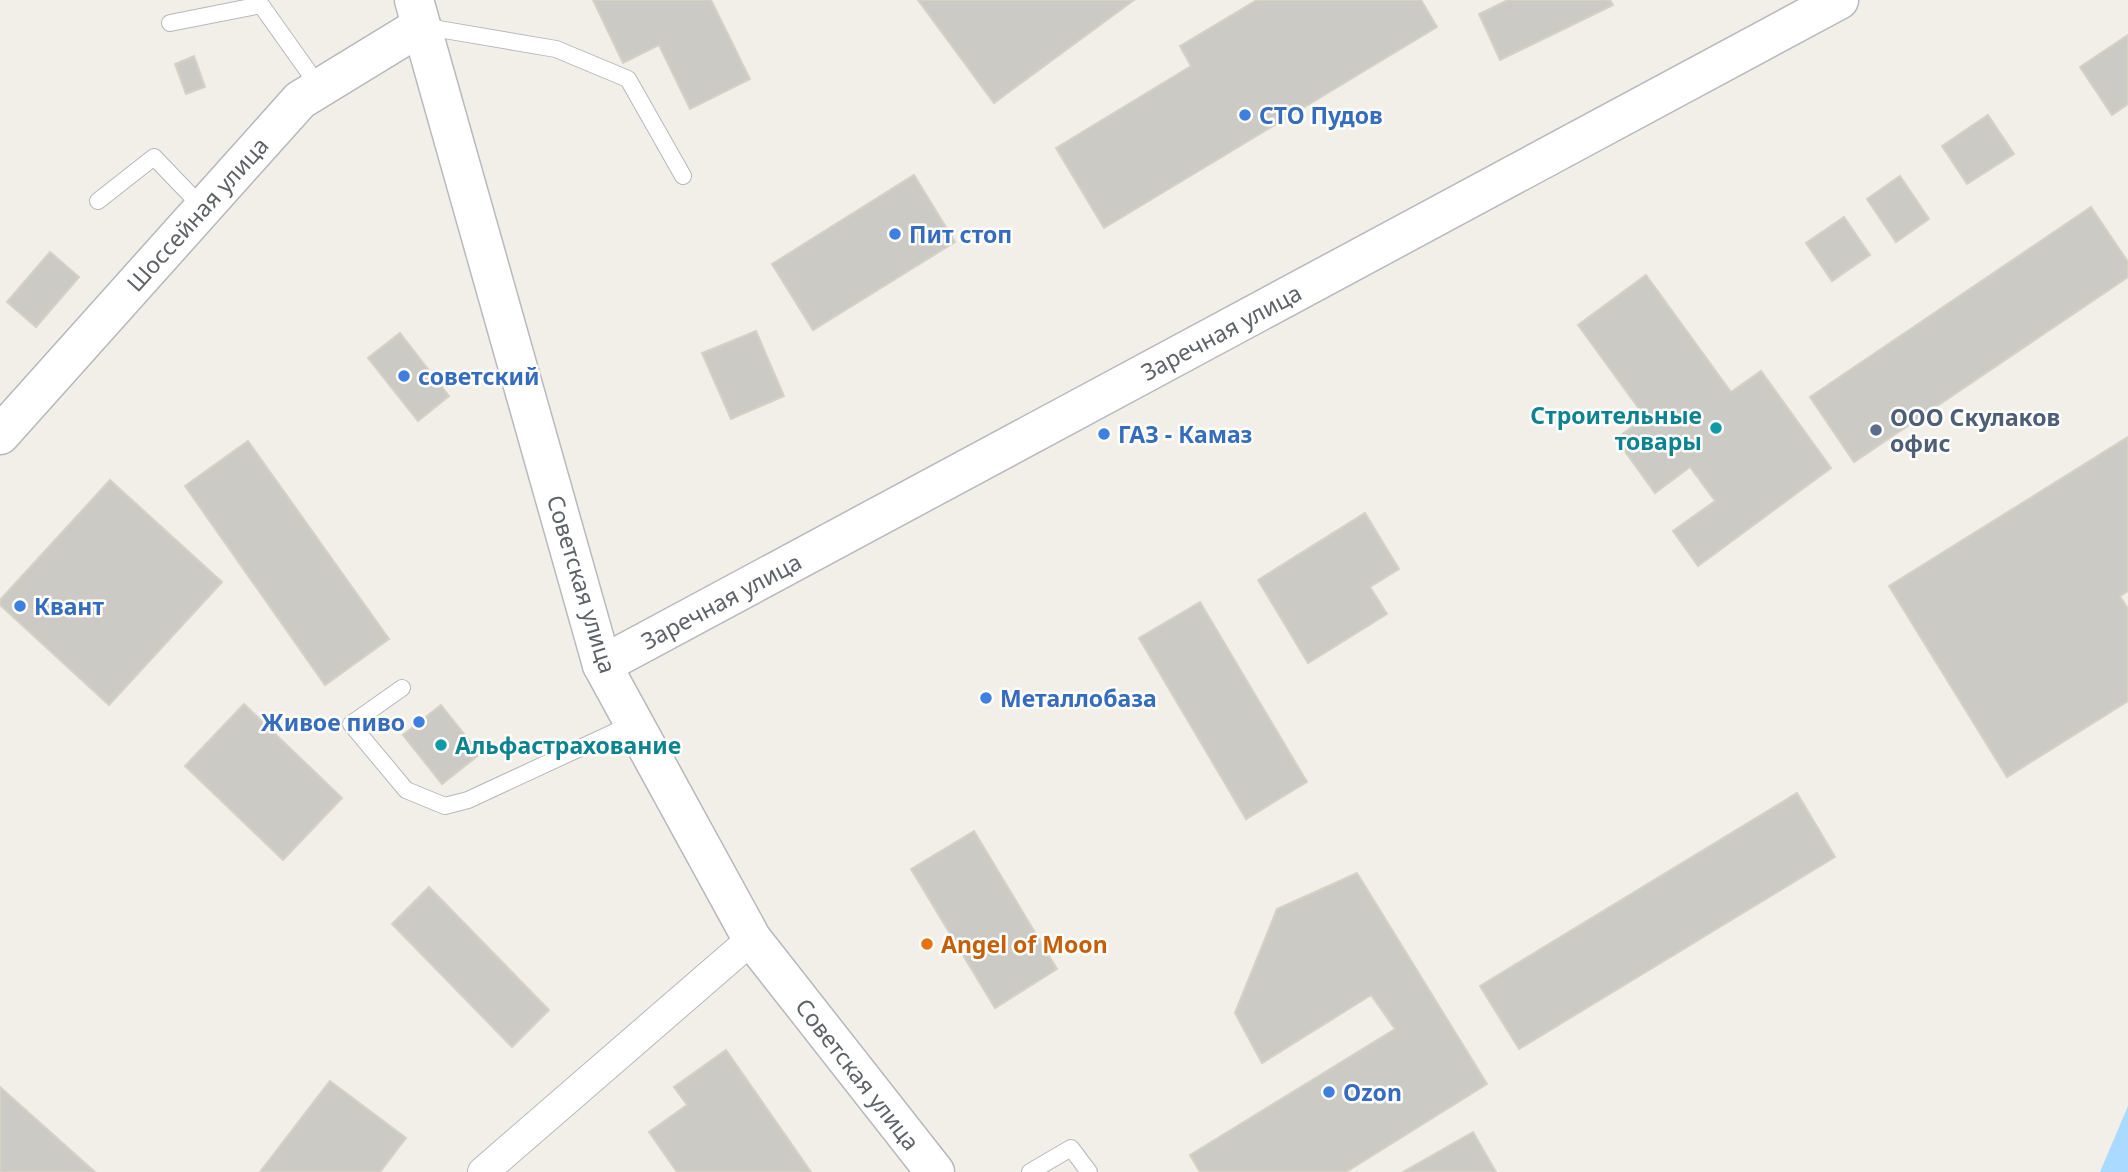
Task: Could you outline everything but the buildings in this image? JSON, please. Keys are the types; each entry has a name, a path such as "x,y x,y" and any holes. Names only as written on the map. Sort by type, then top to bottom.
{"main road":[{"name":"Заречная улица","path":"602,665 1839,0"},
{"name":"Советская улица","path":"418,13 602,665 752,939 935,1172"},
{"name":"Шоссейная улица","path":"0,435 300,100 320,88 418,13"}],"street":[{"path":"483,1172 752,939"}],"lane":[{"path":"170,23 261,5 320,88"},
{"path":"418,13 556,49 628,79 683,176"},
{"path":"98,201 154,157 203,208"},
{"path":"402,688 351,723 406,790 446,806 468,800 634,723"},
{"path":"1030,1172 1071,1148 1089,1172"}],"water":[{"path":"2128,1106 2128,1172 2100,1172"}],"place":[{"name":"СТО Пудов","path":"1245,115"},
{"name":"Пит стоп","path":"895,234"},
{"name":"советский","path":"404,376"},
{"name":"Строительные товары","path":"1716,428"},
{"name":"ООО Скулаков офис","path":"1876,430"},
{"name":"ГАЗ - Камаз","path":"1104,434"},
{"name":"Квант","path":"20,606"},
{"name":"Металлобаза","path":"986,698"},
{"name":"Живое пиво","path":"419,722"},
{"name":"Альфастрахование","path":"441,745"},
{"name":"Angel of Moon","path":"927,944"},
{"name":"Ozon","path":"1329,1092"}]}
